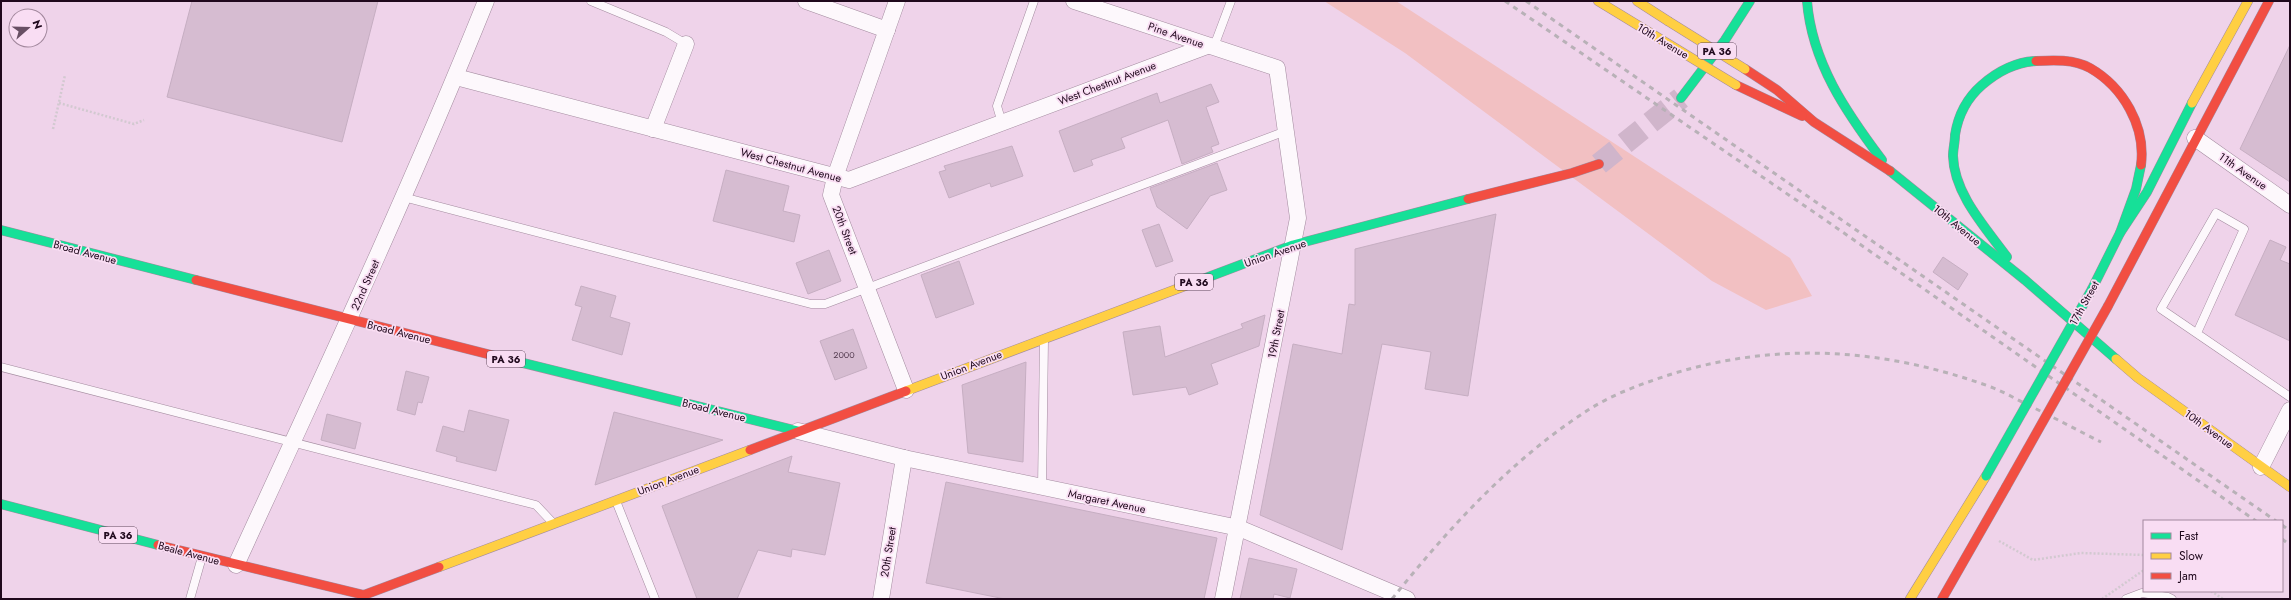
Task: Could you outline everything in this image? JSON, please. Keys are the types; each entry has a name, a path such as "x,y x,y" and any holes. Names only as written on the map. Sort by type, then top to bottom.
{"main road":[{"name":"10th Avenue","path":"1598,1 1736,85 1814,122 1891,172 2025,280 2138,378 2290,487"},
{"path":"1637,1 1777,90 1814,122"},
{"name":"PA 36","path":"1681,98 1725,40 1750,1"},
{"path":"1807,1 1811,32 1834,89 1853,122 1891,172"},
{"name":"17th Street","path":"1910,599 1986,476 2092,289 2120,233 2147,192 2177,130 2248,1"},
{"name":"17th Street","path":"1942,599 2108,306 2195,138 2269,1"},
{"path":"2025,280 1974,211 1957,173 1953,156 1954,134 1958,118 1966,101 1976,88 2002,69 2019,62 2067,59 2099,72 2123,96 2137,126 2142,142 2142,160 2137,184 2120,233"},
{"name":"Union Avenue","path":"365,598 553,523 1044,337 1292,245 1360,226 1572,173 1599,164"},
{"name":"Broad Avenue","path":"1,230 349,320 798,431"},
{"name":"Beale Avenue","path":"1,504 365,598"}],"street":[{"name":"22nd Street","path":"236,565 349,320 456,77 486,1"},
{"path":"806,1 887,30"},
{"name":"20th Street","path":"897,1 835,177 831,196 906,390"},
{"name":"Pine Avenue","path":"1074,1 1207,46 1278,68"},
{"path":"653,129 686,44"},
{"name":"West Chestnut Avenue","path":"456,77 849,180 1207,46"},
{"name":"19th Street","path":"1223,599 1239,528 1298,218 1278,68"},
{"name":"11th Avenue","path":"2195,138 2290,205"},
{"path":"2261,467 2290,410"},
{"name":"Margaret Avenue","path":"798,431 904,458 1239,528 1407,599"},
{"name":"20th Street","path":"881,599 904,458"}],"lane":[{"path":"591,1 666,32 686,44"},
{"path":"1002,123 997,106 1034,1"},
{"path":"1207,46 1216,41 1231,1"},
{"path":"403,197 811,304 825,304 1286,131"},
{"path":"2197,333 2244,229 2216,214 2160,309 2290,396"},
{"path":"1042,488 1044,337"},
{"path":"1,367 536,505 553,523"},
{"path":"616,500 655,599"},
{"path":"190,599 202,556"},
{"path":"2126,599 2142,594 2168,597 2172,599"}],"path":[{"path":"53,129 64,75"},
{"path":"59,103 134,124 144,120"},
{"path":"1981,530 2033,560 2080,553 2143,555"},
{"path":"2102,599 2143,571"},
{"path":"2212,592 2223,599"}],"shaded area":[{"path":"1324,1 1396,1 1790,258 1812,296 1766,310 1712,281 1405,53"}],"building":[{"path":"192,1 378,1 342,142 167,97"},
{"path":"2290,45 2290,182 2240,149"},
{"path":"1211,84 1219,102 1206,107 1219,144 1211,147 1213,152 1182,164 1168,120 1121,138 1125,148 1091,160 1093,165 1074,172 1059,131 1157,93 1160,103"},
{"path":"1012,146 1023,176 991,187 990,183 949,198 939,172 946,170 944,166"},
{"path":"1217,163 1227,190 1210,196 1187,229 1157,207 1150,188"},
{"path":"726,170 789,186 783,211 800,215 794,242 713,221"},
{"path":"1496,214 1468,396 1425,389 1431,352 1382,344 1342,550 1260,515 1293,344 1342,354 1349,304 1355,305 1355,249"},
{"path":"1159,224 1173,261 1156,267 1142,230"},
{"path":"2270,240 2286,247 2280,260 2290,264 2290,341 2235,315"},
{"path":"829,250 841,281 808,294 796,263"},
{"path":"1943,257 1968,274 1958,290 1933,272"},
{"path":"959,261 974,304 936,318 921,275"},
{"path":"581,286 616,296 610,317 630,323 622,355 572,340 582,307 575,305"},
{"path":"1265,315 1259,346 1211,364 1218,384 1189,395 1186,387 1133,395 1123,332 1160,326 1165,357 1243,328 1241,324"},
{"path":"853,329 867,368 835,380 820,341"},
{"path":"1026,362 1023,462 968,453 962,385"},
{"path":"406,371 429,377 422,403 418,402 415,415 397,410"},
{"path":"469,410 509,420 496,471 456,461 457,457 436,451 443,426 464,432"},
{"path":"614,412 723,440 595,485"},
{"path":"327,414 361,423 355,449 321,440"},
{"path":"792,456 788,472 840,483 825,555 792,549 791,557 758,550 737,599 697,599 662,506"},
{"path":"946,482 1217,538 1204,599 1005,599 926,583"},
{"path":"1249,558 1297,569 1290,598 1274,594 1273,599 1240,599"}],"tunnel":[{"path":"1599,164 1681,98"}],"railway":[{"path":"1505,1 1821,217 2255,520"},
{"path":"1526,1 2275,520"},
{"path":"1392,599 1435,547 1481,498 1506,474 1557,431 1585,412 1617,394 1675,373 1715,363 1755,356 1795,353 1874,357 1913,364 1952,374 1996,389 2101,442"},
{"path":"2283,526 2290,531"},
{"path":"2283,540 2290,545"}],"traffic: fast":[{"path":"1681,98 1725,40 1750,1"},
{"path":"1807,1 1810,24 1823,66 1844,105 1882,160"},
{"path":"2007,257 1972,210 1959,184 1953,156 1955,135 1958,121 1964,108 1982,85 2007,68 2021,63 2036,61"},
{"path":"2092,289 2120,233 2147,192 2192,103"},
{"path":"2120,233 2136,189 2141,165"},
{"path":"1890,171 2025,280 2116,359"},
{"path":"1190,284 1293,245 1468,199"},
{"path":"1,230 196,280"},
{"path":"1986,476 2092,289"},
{"path":"503,358 798,431"},
{"path":"1,504 158,545"}],"traffic: slow":[{"path":"1598,1 1662,40"},
{"path":"1637,1 1668,21"},
{"path":"2192,103 2248,1"},
{"path":"1668,21 1745,69"},
{"path":"1662,40 1736,85"},
{"path":"906,391 1190,284"},
{"path":"2116,359 2138,378 2290,487"},
{"path":"439,567 750,450"},
{"path":"1910,599 1986,476"}],"traffic: jam":[{"path":"2108,306 2269,1"},
{"path":"2036,61 2063,61 2084,65 2102,76 2113,86 2130,109 2136,122 2142,150 2141,165"},
{"path":"1745,69 1777,90 1814,122 1890,171"},
{"path":"1736,85 1802,116"},
{"path":"1468,199 1572,173 1599,164"},
{"path":"196,280 503,358"},
{"path":"2006,487 2108,306"},
{"path":"750,450 906,391"},
{"path":"1942,599 2006,487"},
{"path":"158,545 364,595 439,567"}]}
